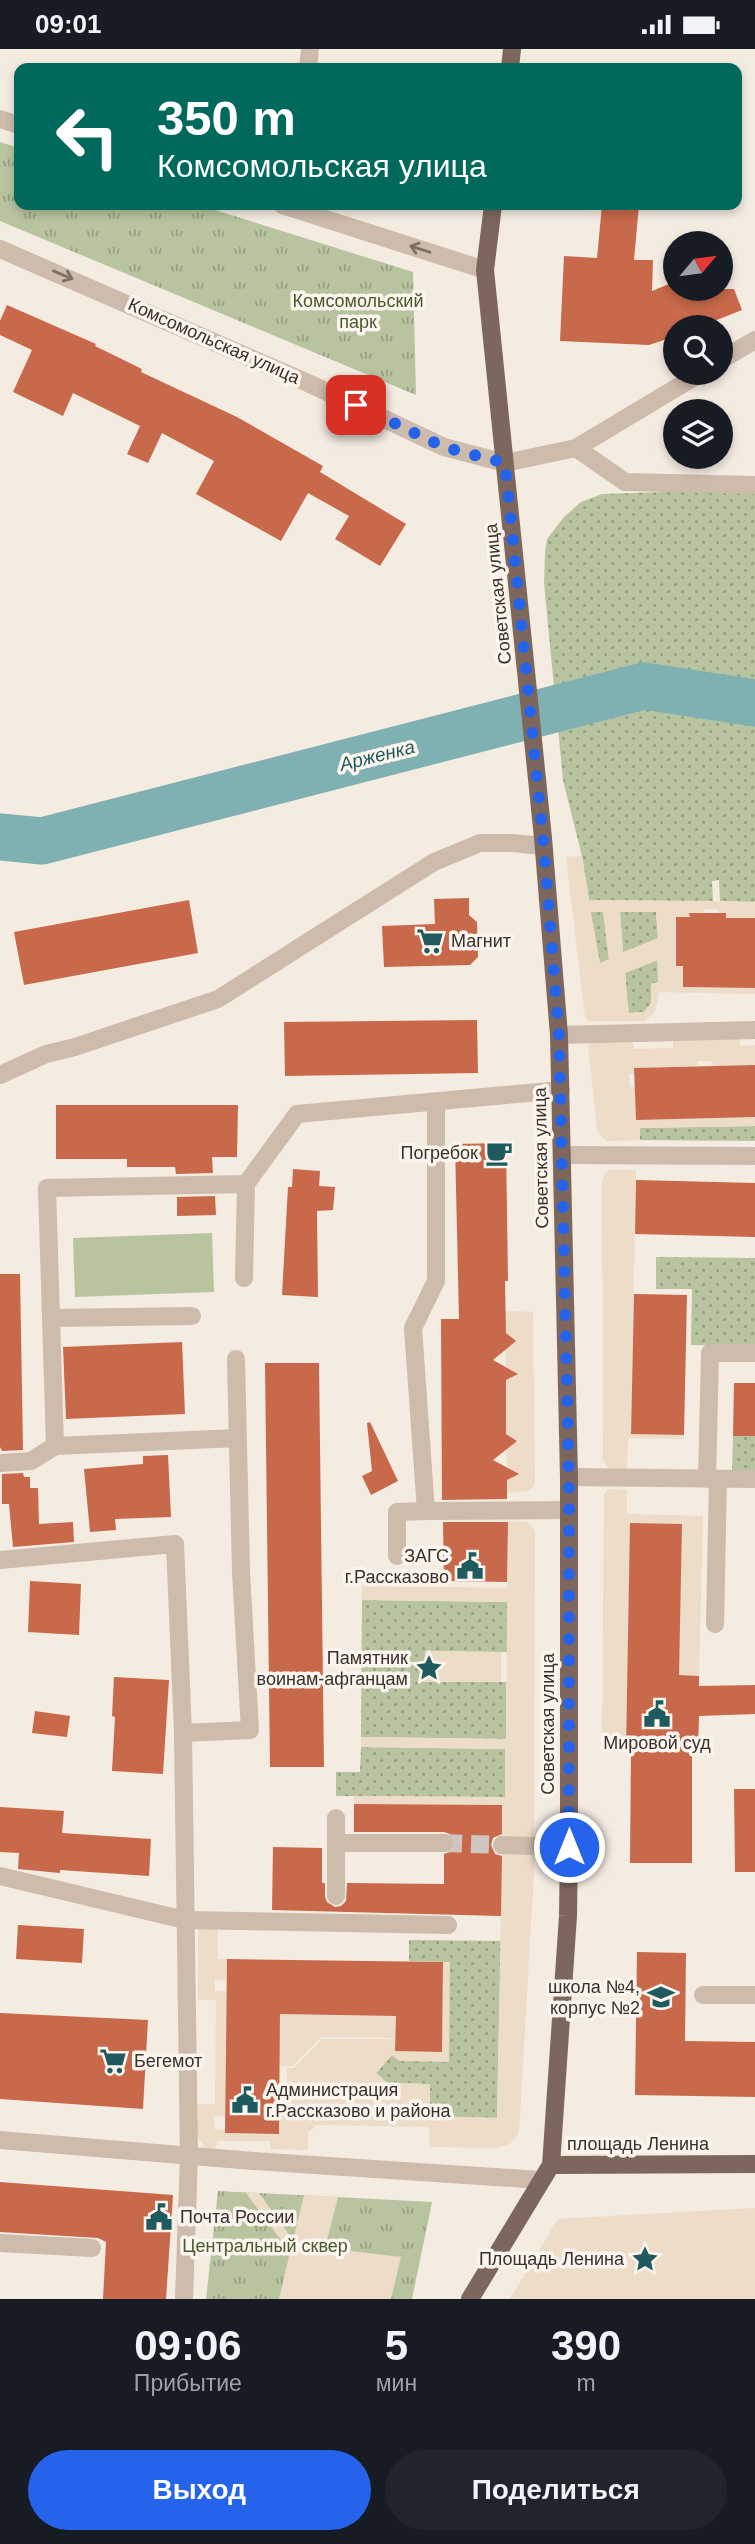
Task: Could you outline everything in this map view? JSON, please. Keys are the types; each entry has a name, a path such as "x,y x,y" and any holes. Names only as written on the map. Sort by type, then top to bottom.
{"main road":[{"name":"Советская улица","path":"492,210 485,270 543,842 561,1090 569,1478 569,1847 568,1916 555,2114"},
{"name":"Советская улица","path":"546,2172 555,2114 562,2014"},
{"name":"площадь Ленина","path":"546,2172 755,2164"},
{"path":"470,2299 546,2172"}],"street":[{"path":"302,210 485,270"},
{"name":"Комсомольская улица","path":"0,249 308,383 444,447 505,463"},
{"path":"733,354 755,340"},
{"path":"505,463 576,448 681,385"},
{"path":"576,448 625,482 755,485"},
{"path":"0,1075 46,1054 75,1047 218,999 434,862 481,843 543,842"},
{"path":"559,1035 755,1031"},
{"path":"244,1278 246,1184 297,1114 561,1090"},
{"path":"426,1511 413,1328 436,1282 436,1102"},
{"path":"562,1155 755,1156"},
{"path":"55,1446 47,1188 246,1184"},
{"path":"51,1318 192,1316"},
{"path":"715,1623 710,1353 755,1353"},
{"path":"183,1733 250,1730 241,1572 236,1359"},
{"path":"0,1463 31,1461 55,1446 238,1438"},
{"path":"569,1478 755,1479"},
{"path":"397,1556 397,1512 569,1510"},
{"path":"0,1560 175,1544 183,1733 190,2156 184,2299"},
{"path":"336,1818 336,1896"},
{"path":"336,1843 444,1843"},
{"path":"502,1845 569,1847"},
{"path":"0,1876 185,1920 448,1925"},
{"path":"703,1995 755,1994"},
{"path":"0,2140 190,2156 546,2172"},
{"path":"0,2243 92,2248"}],"green space":[{"name":"Комсомольский парк","path":"0,142 14,146 14,210 215,210 413,272 416,395 0,221"},
{"path":"755,489 755,902 720,901 719,880 712,881 713,901 589,900 582,856 563,780 544,583 547,539 564,517 581,502 602,494"},
{"path":"603,911 609,960 600,963 590,912"},
{"path":"620,912 656,912 658,938 623,953"},
{"path":"658,960 658,983 651,984 651,1003 644,1012 628,1013 625,973"},
{"path":"755,1126 755,1141 640,1140 640,1128"},
{"path":"212,1233 214,1292 75,1297 73,1238"},
{"path":"656,1257 755,1258 755,1346 691,1345 692,1289 656,1289"},
{"path":"733,1436 755,1436 755,1470 732,1470"},
{"path":"362,1600 507,1602 507,1652 425,1651 424,1681 506,1682 506,1739 361,1737"},
{"path":"361,1747 506,1749 505,1797 336,1796 336,1772 360,1772"},
{"path":"409,1940 501,1941 497,2118 430,2116 430,2084 387,2083 376,2073 392,2055 400,2061 449,2061 449,1962 409,1961"},
{"name":"Центральный сквер","path":"218,2191 432,2202 412,2299 206,2299"}],"shaded area":[{"path":"582,856 589,900 755,902 755,918 726,918 726,913 718,913 717,909 690,913 690,917 677,917 676,965 683,966 683,987 755,988 755,994 659,992 655,1012 645,1021 590,1021 585,1018 566,857","holes":["591,912 603,912 609,959 600,963","620,912 656,912 658,938 623,952","657,960 658,982 651,984 651,1003 644,1012 629,1013 625,973"]},
{"path":"740,1036 740,1046 755,1045 755,1065 713,1066 712,1061 697,1061 697,1066 635,1068 634,1074 629,1074 630,1087 635,1087 636,1120 755,1117 755,1126 640,1128 640,1140 606,1141 601,1136 597,1130 588,1046 591,1041 633,1039 634,1049 673,1048 673,1038"},
{"path":"610,1170 636,1170 631,1434 684,1435 684,1439 628,1438 627,1469 609,1468 603,1461 602,1180"},
{"path":"505,1311 533,1312 535,1484 529,1491 507,1493 507,1480 513,1477 507,1468 506,1450 512,1445 512,1438 506,1434 506,1380 513,1371 506,1367"},
{"path":"608,1489 627,1490 627,1514 703,1516 699,1676 679,1675 631,1523 626,1749 605,1748 602,1744 604,1494"},
{"path":"508,1521 527,1522 535,1531 534,1838 502,1840 502,1805 354,1804 354,1796 505,1797 505,1749 361,1747 361,1737 506,1739 507,1602 362,1600 362,1586 507,1588"},
{"path":"425,1651 501,1652 501,1682 424,1682"},
{"path":"502,1851 535,1856 519,2132 510,2144 496,2148 430,2147 429,2127 317,2125 308,2132 308,2150 270,2149 270,2141 217,2141 216,2149 206,2149 197,2136 197,2104 215,2104 216,2000 198,2000 198,1921 218,1921 218,1959 227,1959 227,1980 215,1980 215,1991 226,1991 225,2116 214,2116 214,2129 279,2134 279,2111 287,2111 287,2068 294,2068 322,2039 396,2039 396,2051 442,2052 443,1962 450,1962 449,2062 400,2061 392,2055 376,2073 387,2083 430,2084 430,2116 497,2118"},
{"path":"280,2014 396,2016 396,2038 321,2037 293,2066 280,2066"},
{"path":"246,2193 259,2193 293,2240 304,2195 338,2197 325,2248 401,2257 391,2299 279,2299 290,2252"},
{"name":"Площадь Ленина","path":"755,2208 755,2299 510,2299 558,2219"}],"building":[{"path":"602,210 639,210 634,260 653,260 652,291 663,286 663,301 733,301 734,289 742,310 729,315 663,315 663,340 649,345 560,341 564,256 597,258"},
{"path":"7,305 96,344 95,346 142,369 141,372 237,417 323,466 320,472 406,524 380,566 335,539 349,516 308,493 281,541 196,494 214,461 162,433 148,463 127,454 140,426 73,393 63,416 13,392 32,350 0,335 0,321"},
{"name":"Магнит","path":"469,898 469,915 477,922 478,957 470,965 384,967 382,926 435,924 434,899"},
{"path":"189,900 198,953 24,985 14,932"},
{"path":"689,913 726,913 726,918 755,918 755,988 683,987 683,966 676,966 676,917 690,917"},
{"path":"477,1020 478,1073 285,1076 284,1022"},
{"path":"755,1065 755,1117 636,1120 634,1068"},
{"path":"56,1105 238,1105 237,1157 212,1157 213,1173 176,1174 175,1167 127,1167 127,1159 56,1159"},
{"path":"506,1143 506,1333 516,1341 493,1360 518,1374 506,1380 506,1434 517,1441 493,1460 519,1474 507,1480 507,1499 442,1500 441,1319 459,1319 455,1144"},
{"path":"293,1169 320,1171 319,1186 335,1187 333,1210 317,1211 318,1297 282,1295 288,1187 292,1187"},
{"path":"636,1180 755,1183 755,1237 635,1234"},
{"path":"215,1196 216,1215 177,1216 177,1197"},
{"path":"0,1274 20,1274 23,1450 2,1451 0,1447"},
{"path":"634,1294 687,1295 684,1435 631,1434"},
{"path":"182,1342 185,1414 66,1419 63,1347"},
{"path":"265,1363 319,1363 324,1767 270,1767"},
{"path":"734,1383 755,1383 755,1436 733,1436"},
{"path":"370,1422 398,1481 371,1495 362,1476 372,1471 367,1423"},
{"path":"168,1455 171,1517 115,1519 116,1530 90,1532 84,1469 143,1464 143,1456"},
{"path":"23,1473 24,1477 30,1477 30,1488 38,1488 39,1524 73,1522 74,1542 13,1547 9,1504 2,1504 2,1474"},
{"path":"443,1522 508,1522 507,1582 444,1581"},
{"path":"630,1523 682,1524 679,1675 699,1676 699,1686 755,1685 755,1714 699,1716 698,1751 692,1750 692,1863 630,1863 631,1749 626,1749"},
{"path":"30,1581 81,1584 79,1635 28,1632"},
{"path":"114,1677 169,1680 163,1774 112,1771"},
{"path":"35,1711 70,1716 67,1737 32,1733"},
{"path":"734,1789 755,1789 755,1872 735,1872"},
{"path":"354,1804 502,1805 502,1834 493,1838 491,1845 495,1854 502,1856 501,1916 272,1910 273,1847 322,1848 322,1883 325,1883 325,1897 327,1902 335,1907 346,1901 347,1883 444,1884 444,1854 450,1852 455,1844 450,1834 354,1832"},
{"path":"0,1807 64,1811 62,1833 151,1839 149,1876 18,1869 19,1853 0,1852"},
{"path":"18,1925 84,1929 82,1963 16,1959"},
{"name":"школа №4, корпус №2","path":"637,1952 686,1953 685,2041 755,2042 755,2097 635,2095"},
{"path":"227,1959 443,1962 442,2052 395,2051 396,2016 280,2014 279,2134 225,2133"},
{"path":"0,2013 148,2020 143,2109 0,2099"},
{"path":"0,2182 173,2195 166,2299 103,2299 106,2242 98,2238 0,2232"}],"waterway":[{"name":"Арженка","path":"0,837 42,841 644,686 755,703"}],"tunnel":[{"path":"444,1843 502,1845"}],"place":[{"name":"Магнит","path":"430,941"},
{"name":"Погребок","path":"499,1153"},
{"name":"ЗАГС г.Рассказово","path":"470,1566"},
{"name":"Памятник воинам-афганцам","path":"429,1668"},
{"name":"Мировой суд","path":"657,1714"},
{"name":"школа №4, корпус №2","path":"661,1997"},
{"name":"Бегемот","path":"113,2061"},
{"name":"Администрация г.Рассказово и района","path":"245,2100"},
{"name":"Почта России","path":"159,2217"},
{"name":"Площадь Ленина","path":"645,2259"}],"route":[{"path":"356,405 444,447 505,463 543,838 559,1035 569,1478 569,1847"}]}
